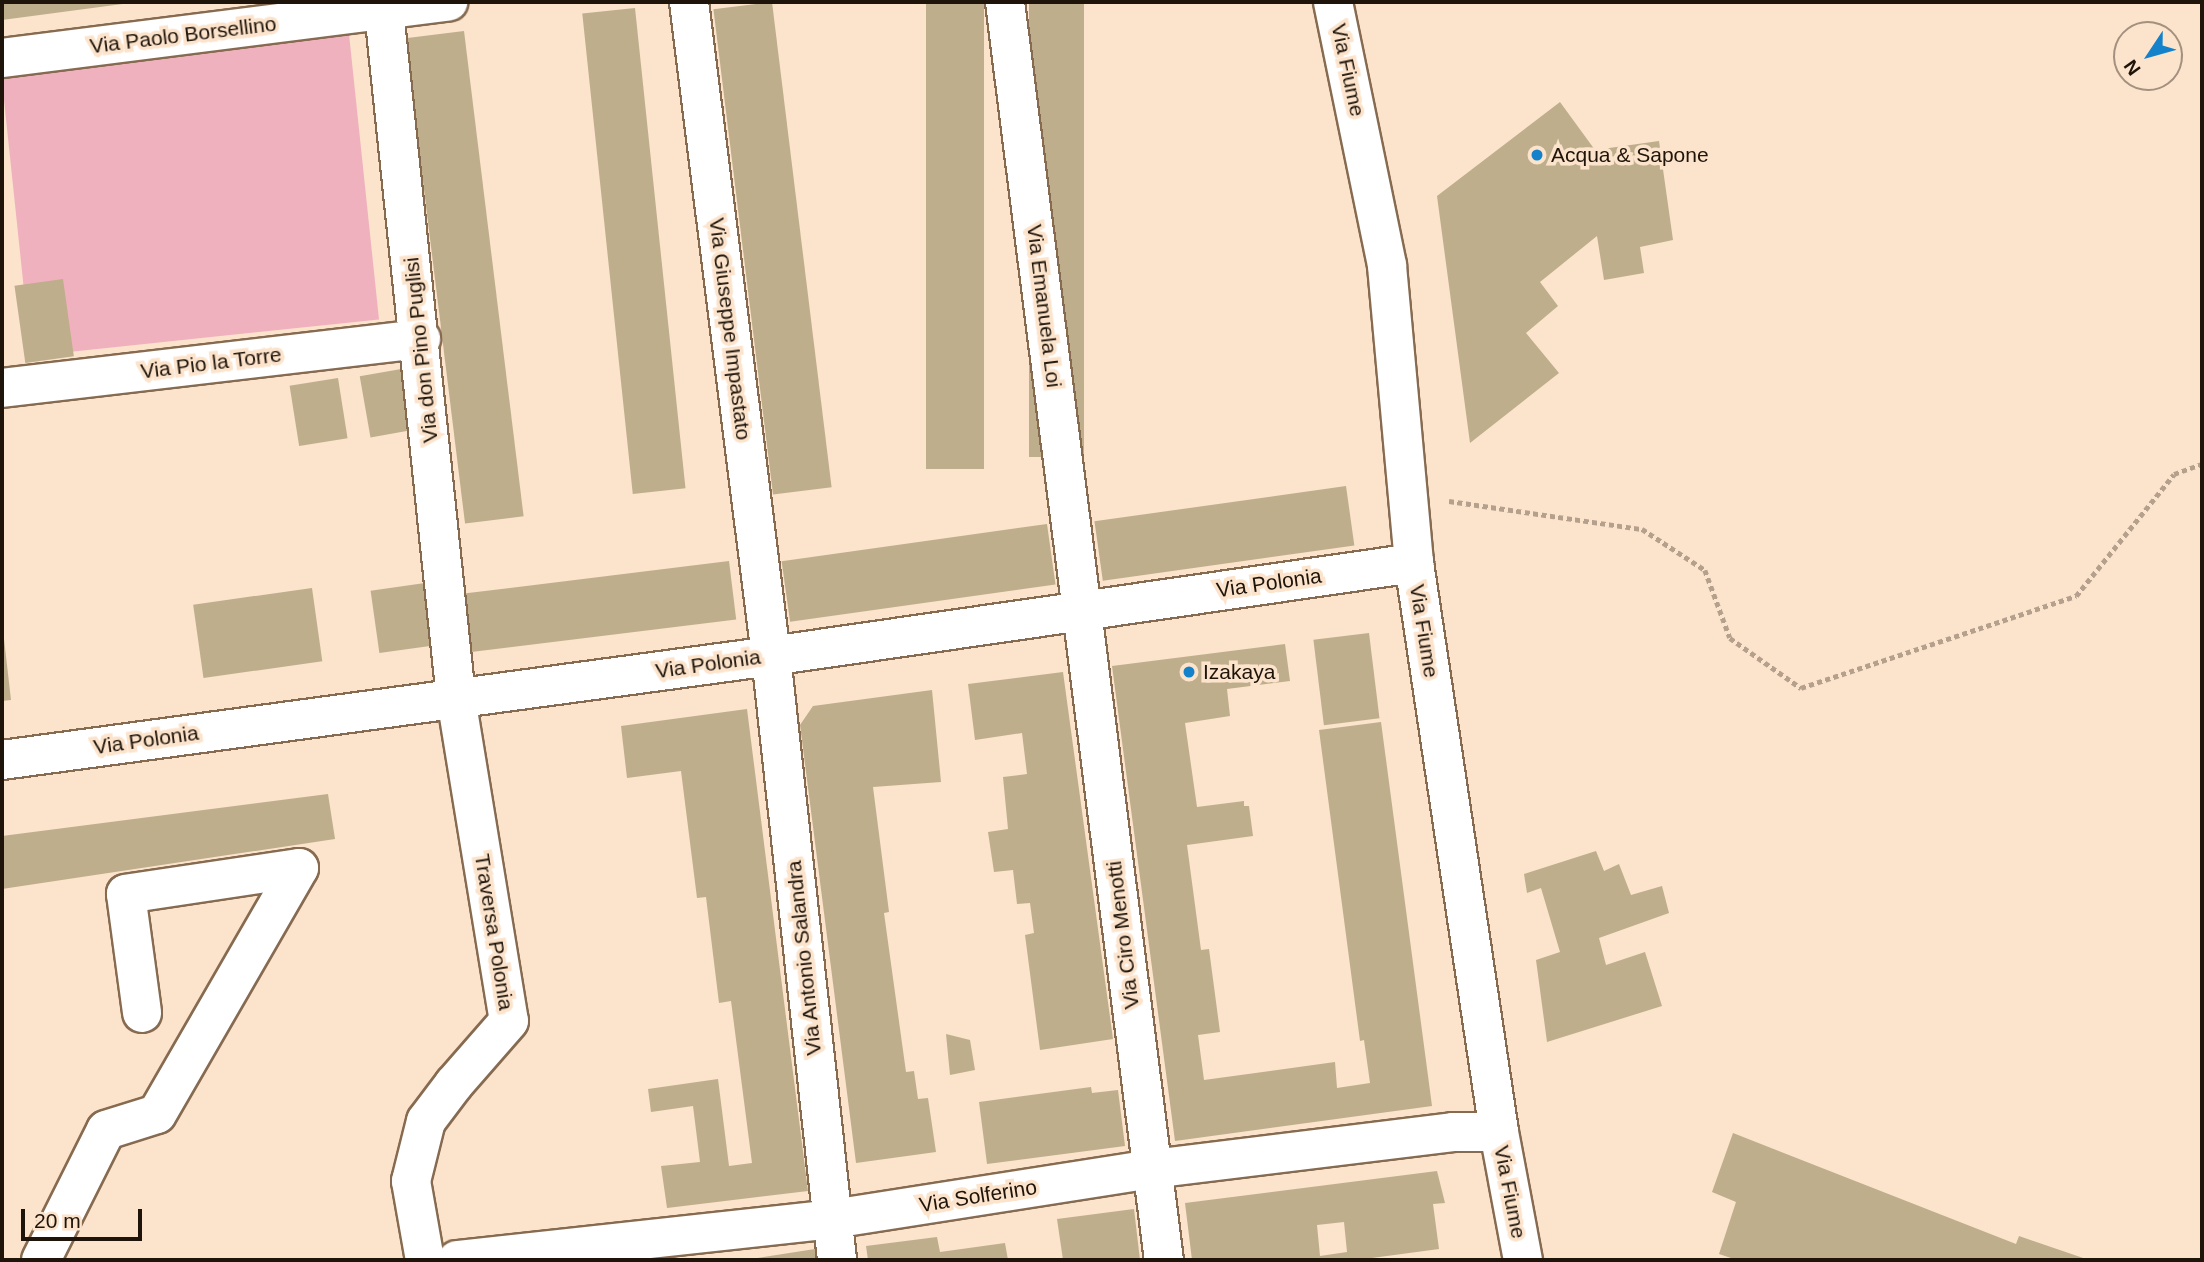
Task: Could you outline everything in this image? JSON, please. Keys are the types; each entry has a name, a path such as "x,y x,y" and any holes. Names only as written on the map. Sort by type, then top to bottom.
{"street":[{"name":"Via Paolo Borsellino","path":"2,58 383,6 448,2"},
{"name":"Via Giuseppe Impastato","path":"689,2 771,656"},
{"name":"Via Emanuela Loi","path":"1005,2 1083,610"},
{"name":"Via Fiume","path":"1333,2 1387,266 1414,563 1499,1132 1523,1260"},
{"name":"Via don Pino Puglisi","path":"383,6 421,339 456,698"},
{"name":"Via Pio la Torre","path":"2,388 421,339"},
{"name":"Via Polonia","path":"2,760 771,656 1414,563"},
{"name":"Via Ciro Menotti","path":"1083,610 1164,1260"},
{"name":"Via Antonio Salandra","path":"771,656 837,1260"},
{"name":"Traversa Polonia","path":"425,1260 411,1181 426,1121 509,1021 456,698"},
{"path":"41,1260 106,1130 157,1114 299,868 126,894 142,1013"},
{"name":"Via Solferino","path":"457,1260 832,1219 1152,1169 1453,1132 1499,1132"}],"path":[{"path":"1408,495 1643,529 1705,570 1730,639 1801,688 2076,596 2174,474 2202,464"}],"shaded area":[{"path":"349,34 379,319 31,356 2,70"}],"building":[{"path":"2,2 130,2 130,3 2,20"},
{"path":"772,2 832,487 773,495 713,9"},
{"path":"926,2 984,2 984,469 926,469"},
{"path":"1029,2 1084,2 1084,457 1029,457"},
{"path":"635,8 685,488 633,494 582,14"},
{"path":"464,31 524,516 465,524 405,38"},
{"path":"1560,102 1595,150 1659,141 1673,240 1640,247 1644,273 1604,280 1597,236 1540,282 1558,306 1526,333 1559,373 1470,443 1437,196"},
{"path":"63,279 74,356 25,363 14,286"},
{"path":"407,368 418,429 370,437 360,376"},
{"path":"338,378 348,438 299,446 290,386"},
{"path":"1346,486 1354,545 1103,581 1094,521"},
{"path":"1047,524 1055,584 790,622 782,561"},
{"path":"729,561 736,620 469,652 462,594"},
{"path":"432,582 441,644 379,653 371,591"},
{"path":"312,588 322,661 203,678 193,605"},
{"path":"1369,633 1379,718 1324,725 1313,640"},
{"path":"2,639 11,700 2,701"},
{"path":"1285,644 1290,681 1227,689 1230,716 1185,723 1197,807 1244,801 1244,806 1249,806 1253,836 1187,845 1201,950 1209,949 1220,1032 1198,1035 1204,1080 1335,1062 1337,1088 1370,1083 1364,1040 1360,1041 1319,730 1381,722 1432,1106 1175,1141 1112,666"},
{"path":"1063,672 1113,1039 1040,1050 1025,935 1034,933 1030,903 1017,904 1013,870 994,872 988,832 1008,829 1003,777 1027,774 1022,733 975,740 968,684"},
{"path":"932,690 941,782 873,787 889,912 884,913 906,1072 914,1071 918,1099 928,1098 936,1152 856,1163 800,725 813,706"},
{"path":"747,709 808,1191 667,1208 661,1166 700,1162 693,1106 651,1112 648,1089 718,1079 729,1166 752,1163 731,1001 719,1003 706,897 697,898 681,771 627,778 621,726"},
{"path":"328,794 335,839 2,889 2,836"},
{"path":"1596,851 1604,871 1619,864 1631,895 1662,886 1669,913 1599,938 1606,965 1645,952 1662,1006 1547,1042 1536,960 1560,952 1541,888 1527,893 1524,874"},
{"path":"946,1034 970,1040 975,1070 950,1075"},
{"path":"1091,1087 1092,1093 1118,1090 1125,1146 987,1164 979,1102"},
{"path":"1733,1133 2016,1244 2019,1236 2089,1260 1737,1260 1719,1254 1736,1202 1712,1192"},
{"path":"1437,1171 1445,1203 1433,1204 1439,1249 1357,1260 1192,1260 1185,1203","holes":["1344,1222 1347,1252 1320,1256 1317,1225"]},
{"path":"1134,1209 1140,1260 1063,1260 1057,1219"},
{"path":"937,1237 940,1252 1005,1243 1008,1260 868,1260 866,1246"},
{"path":"815,1249 816,1260 751,1260 751,1259"}],"place":[{"name":"Acqua & Sapone","path":"1537,155"},
{"name":"Izakaya","path":"1189,672"}]}
